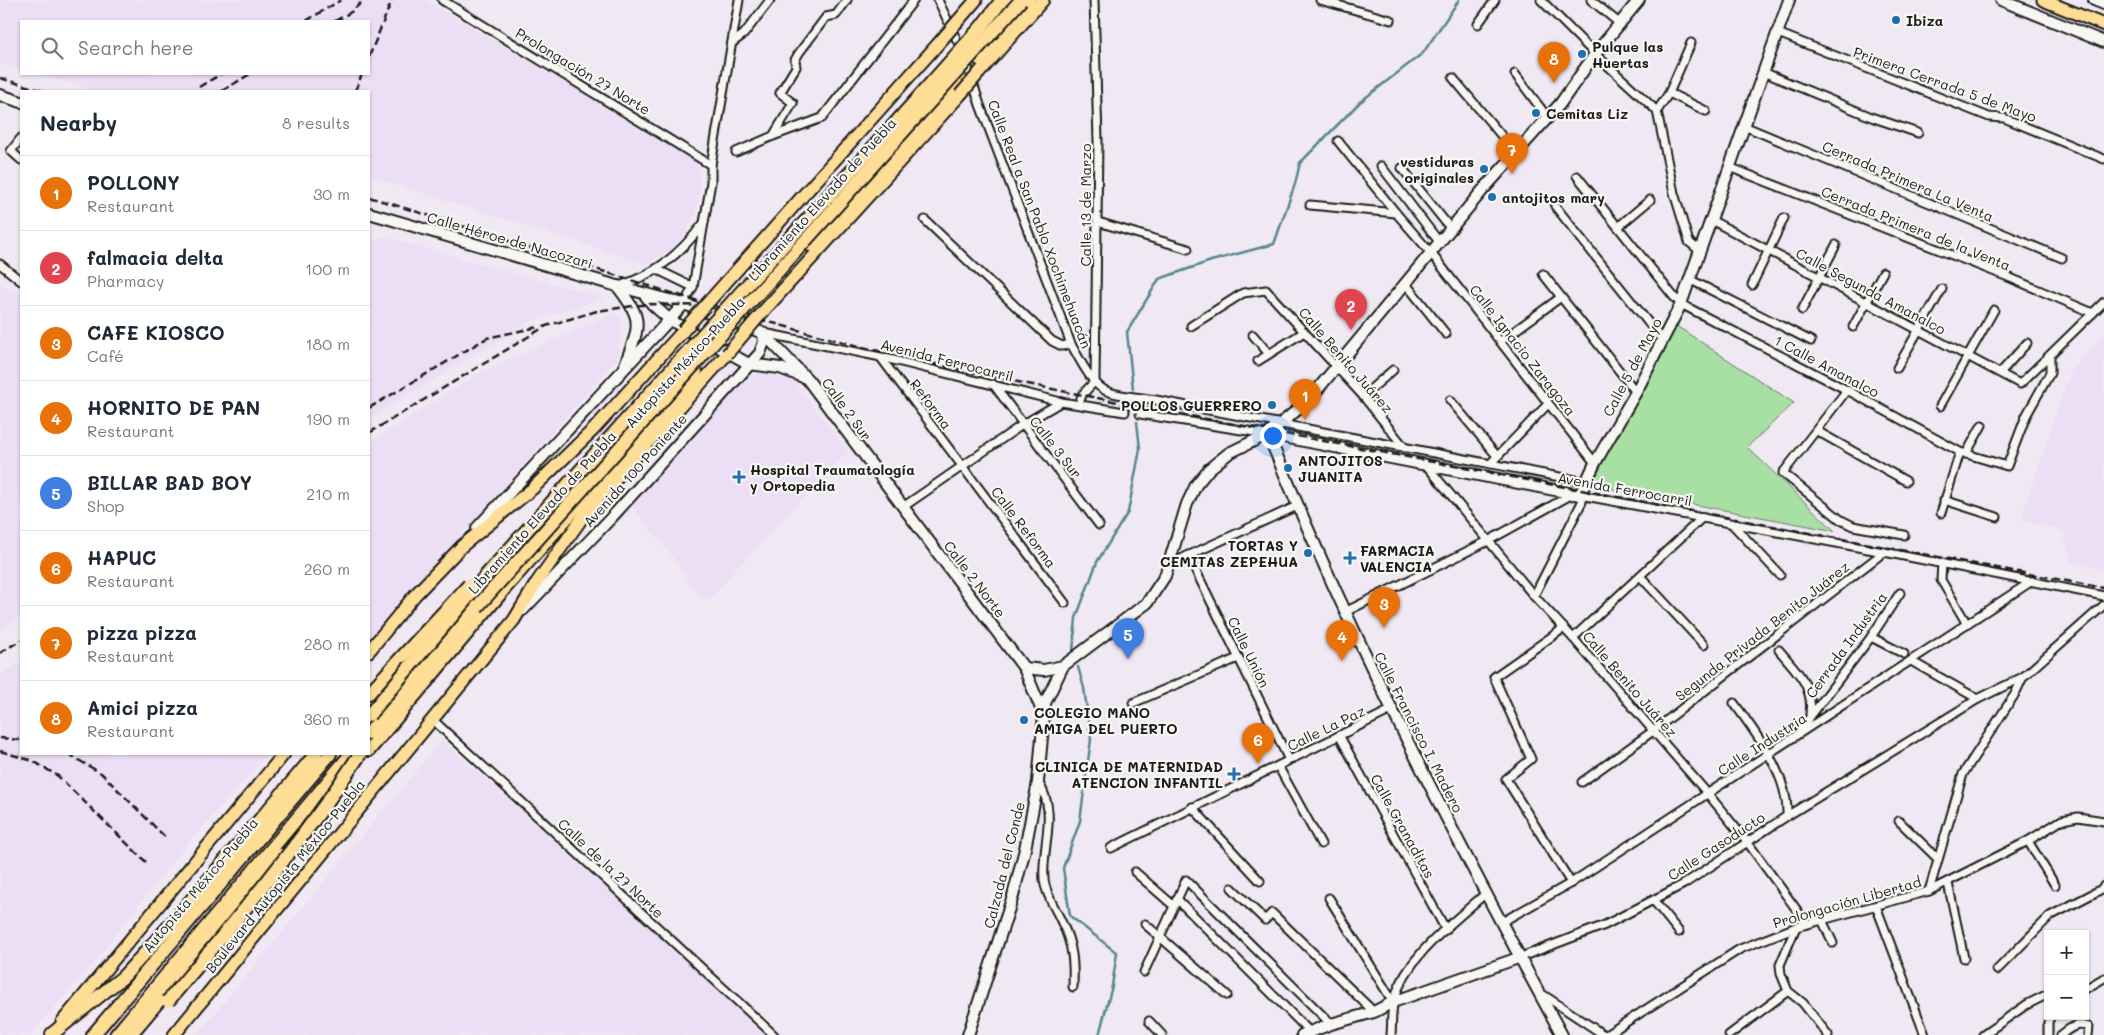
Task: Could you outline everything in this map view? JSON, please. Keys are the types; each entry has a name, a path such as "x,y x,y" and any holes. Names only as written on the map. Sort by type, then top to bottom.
{"highway":[{"name":"Autopista México-Puebla","path":"370,707 484,570 688,333 1002,0"},
{"name":"Libramiento Elevado de Puebla","path":"370,714 490,572 750,281 892,127 982,26 1002,0"},
{"name":"Libramiento Elevado de Puebla","path":"370,732 498,582 1021,0"},
{"name":"Autopista México-Puebla","path":"370,749 505,588 722,352 1030,0"},
{"path":"370,692 473,581 490,572"},
{"path":"370,738 387,712"},
{"path":"52,1034 124,977 315,755"},
{"name":"Autopista México-Puebla","path":"94,1035 329,755"},
{"path":"102,1035 336,755"},
{"path":"116,1035 351,755"},
{"path":"139,1035 271,879 333,795 359,755"},
{"path":"130,1035 365,755"}],"main road":[{"path":"719,300 976,0"},
{"path":"756,312 960,95 1043,0"},
{"path":"2043,0 2104,25"},
{"path":"370,650 416,595 462,546 532,489 688,333"},
{"name":"Boulevard Autopista México-Puebla","path":"174,1035 514,620 537,582 587,511 722,352"},
{"path":"52,1034 283,755"}],"street":[{"name":"Prolongación 27 Norte","path":"442,0 711,165"},
{"path":"462,546 670,320 684,304 693,287 705,222 711,182 711,165 739,0"},
{"path":"732,43 744,34 770,0"},
{"path":"773,136 793,103 780,93 796,67 795,60 826,17 836,14 847,0"},
{"path":"736,152 822,118 914,0"},
{"name":"Calle Real a San Pablo Xochimehuacán","path":"938,0 966,60 980,105 1071,344 1095,381 1109,392 1586,482"},
{"name":"Calle 13 de Marzo","path":"1094,0 1098,122 1095,381"},
{"path":"1320,0 1391,20"},
{"path":"1478,24 1495,0"},
{"path":"1541,0 1595,54 1657,111 1674,193 1689,242 1700,251"},
{"path":"1591,0 1619,23"},
{"name":"Calzada del Conde","path":"968,1035 1013,896 1025,849 1038,782 1043,714 1048,696 1062,666 1147,603 1157,590 1170,564 1187,504 1196,485 1209,469 1229,453 1268,434 1308,401 1451,229 1548,118 1638,0"},
{"name":"Calle 5 de Mayo","path":"1580,495 1595,463 1636,392 1681,304 1789,0"},
{"path":"2001,0 2104,42"},
{"path":"2094,0 2104,4"},
{"name":"Primera Cerrada 5 de Mayo","path":"1778,33 1989,117 2004,118 2104,159"},
{"path":"1657,111 1669,93 1691,43"},
{"path":"1763,72 1918,133"},
{"path":"1515,74 1548,118"},
{"path":"1453,78 1516,153"},
{"path":"1669,93 1706,110"},
{"path":"0,95 20,102"},
{"name":"Cerrada Primera La Venta","path":"1744,126 2062,258"},
{"path":"20,139 11,151 20,159"},
{"name":"Calle Ignacio Zaragoza","path":"1338,141 1431,253 1595,463"},
{"path":"1381,166 1440,242"},
{"name":"Cerrada Primera de la Venta","path":"1730,167 2094,313"},
{"path":"1402,168 1451,229"},
{"path":"1577,176 1681,304"},
{"path":"1618,227 1650,200"},
{"path":"1310,205 1396,213"},
{"path":"1555,206 1663,341"},
{"name":"Calle Héroe de Nacozari","path":"370,213 684,304 763,333"},
{"path":"1752,285 1784,218"},
{"path":"924,220 1052,341 1062,346 1071,344"},
{"name":"Calle Segunda Amanalco","path":"1711,220 1820,276 2020,384 2050,356"},
{"path":"623,371 636,335 637,322 633,306 617,286 632,282 656,269 686,246 705,222"},
{"path":"1098,222 1188,249"},
{"path":"1802,310 1836,244"},
{"path":"0,264 20,280"},
{"path":"656,269 693,287"},
{"path":"1853,327 1883,272"},
{"path":"1543,274 1636,392"},
{"path":"1689,279 1811,341"},
{"path":"1406,284 1446,334"},
{"path":"1897,368 1942,289"},
{"name":"Calle Benito Juárez","path":"1191,326 1243,293 1266,290 1363,396 1404,448"},
{"path":"644,294 670,320 749,364 780,368 799,374 808,380"},
{"path":"1501,341 1561,297"},
{"path":"2050,356 2104,302"},
{"name":"1 Calle Amanalco","path":"1681,304 1847,390 1963,453 2007,466 2026,416 2050,373 2050,356"},
{"path":"1940,406 1994,310"},
{"path":"1258,361 1304,332"},
{"name":"Avenida Ferrocarril","path":"763,333 881,357 1060,402 1125,412"},
{"name":"Avenida 100 Poniente","path":"514,620 612,517 760,353 764,342 763,333"},
{"name":"Calle 2 Sur","path":"763,333 808,380 903,507"},
{"path":"1253,335 1269,354"},
{"path":"2000,373 2027,343"},
{"name":"Reforma","path":"881,357 962,466"},
{"path":"1363,396 1393,370"},
{"path":"1079,404 1082,395 1095,381"},
{"name":"Calle 3 Sur","path":"993,384 1022,425 1099,524"},
{"path":"1847,390 1784,473 1841,520 1853,526 1904,535"},
{"path":"1450,400 1496,456"},
{"path":"903,507 1022,425 1060,402"},
{"path":"1490,464 1548,404"},
{"name":"Avenida Ferrocarril","path":"1140,414 1268,434 1427,466 1942,563 2104,596"},
{"path":"1941,513 1944,500 1963,453 1982,425"},
{"path":"1817,431 1906,481"},
{"name":"Calle Francisco I. Madero","path":"1268,434 1297,506 1344,612 1391,710 1562,1035"},
{"name":"Calle Reforma","path":"962,466 1065,603"},
{"name":"Calle Benito Juárez","path":"1427,466 1534,596 1573,638 1708,794 1748,843 1807,924"},
{"path":"1344,612 1488,541 1569,496 1580,495 1582,502 1534,596"},
{"path":"1944,500 1997,516"},
{"path":"1170,564 1297,506"},
{"name":"Calle 2 Norte","path":"903,507 1024,668 1043,714"},
{"path":"1573,638 1703,517"},
{"path":"1733,524 1780,575"},
{"name":"Segunda Privada Benito Juárez","path":"1582,782 1653,731 1884,552"},
{"name":"Calle Unión","path":"1188,555 1289,760"},
{"path":"1942,563 1941,580 1967,624"},
{"path":"1640,576 1704,645"},
{"name":"Calle Industria","path":"1502,922 1571,883 2032,581"},
{"name":"Cerrada Industria","path":"1796,737 1809,716 1871,637 1900,593"},
{"name":"Calle Gasoducto","path":"1306,1034 1331,1024 1374,1012 1393,1002 1605,925 1654,901 1748,843 1787,816 1978,699 2023,677 2104,605"},
{"path":"1564,628 1494,677 1531,759 1506,778 1571,883"},
{"path":"1871,637 1904,654"},
{"path":"1779,650 1802,678 1809,691 1811,702 1809,716"},
{"path":"1133,703 1238,658"},
{"path":"1911,662 1978,699"},
{"path":"1024,668 1044,670 1062,666"},
{"path":"1929,891 1963,774 2015,694 2023,677"},
{"path":"1734,704 1769,753 1788,803 1787,816"},
{"name":"Calle La Paz","path":"1111,848 1391,710"},
{"name":"Calle de la 27 Norte","path":"432,719 774,1035"},
{"name":"Calle Granaditas","path":"1339,735 1446,930"},
{"path":"1278,766 1321,844"},
{"path":"1038,782 1048,803 1049,820 1044,863 1044,882 1050,900 1069,939 1074,960 1073,987"},
{"path":"1192,807 1260,881"},
{"name":"Prolongación Libertad","path":"1605,1035 1740,949 1796,927 1929,891 2028,841 2062,820 2078,817 2104,821"},
{"path":"1899,821 1938,860"},
{"path":"2028,841 2055,885"},
{"path":"1135,872 1175,902 1306,1034"},
{"path":"1144,972 1186,880 1331,1024"},
{"path":"1948,883 1964,958"},
{"path":"1997,970 2050,916 2100,890 2104,886"},
{"path":"1232,888 1265,920 1272,913 1374,1012"},
{"path":"1391,1035 1393,1002 1411,966 1420,954 1486,893"},
{"path":"1329,898 1393,1002"},
{"path":"1654,901 1679,932"},
{"path":"1876,906 1925,1035"},
{"path":"1822,920 1833,943"},
{"path":"1145,924 1160,935 1227,995"},
{"path":"1796,927 1780,965 1781,974 1788,991 1803,1003 1828,1035"},
{"path":"2089,987 2104,978"},
{"path":"1729,1035 1788,991"},
{"path":"1538,992 1605,1035"},
{"path":"1983,1035 2026,1005 2044,996"},
{"path":"2048,1035 2049,1020"},
{"path":"1149,1021 1162,1035"},
{"path":"2060,1035 2073,1026 2083,1024 2089,1027 2089,1033"}],"shaded area":[{"path":"0,0 426,0 698,163 700,192 695,214 686,232 674,247 647,264 370,176 370,90 94,90 40,75 370,75 370,20 20,20 20,70 0,64"},
{"path":"384,237 604,298 528,322 370,418 370,242"},
{"path":"0,285 20,295 20,616 0,631"},
{"path":"615,313 622,318 617,359 370,638 370,442 484,370"},
{"path":"2104,333 2104,569 2068,562 2070,553 2062,531 2021,519 2070,373"},
{"name":"Hospital Traumatología y Ortopedia","path":"765,373 794,382 848,451 733,571 710,601 695,591 669,552 631,504 742,378"},
{"path":"20,663 20,755 266,755 184,848 85,973 29,1035 0,1035 0,675"},
{"path":"442,740 768,1035 197,1035"}],"green space":[{"path":"1675,325 1794,403 1747,447 1835,531 1591,485"}],"waterway":[{"path":"1133,389 1127,332 1159,279 1211,261 1274,244 1295,184 1300,163 1360,102 1423,53 1459,0"},
{"path":"1073,651 1076,618 1097,562 1128,512 1140,449 1137,422"},
{"path":"1078,667 1084,688 1091,739 1080,821 1063,868 1070,916 1117,953 1112,986 1099,1035"}],"railway":[{"path":"308,20 341,0"},
{"path":"337,20 351,12 364,0"},
{"path":"370,55 392,0"},
{"path":"199,87 219,75"},
{"path":"224,90 248,75"},
{"path":"355,90 362,75"},
{"path":"0,78 40,90"},
{"path":"370,197 753,317 943,366 1184,415 2104,588"},
{"path":"370,432 546,326 597,311 633,306 652,304 704,306"},
{"path":"370,407 487,338 538,327"},
{"path":"0,653 20,641"},
{"path":"0,738 20,740"},
{"path":"0,751 33,761 58,776 146,862"},
{"path":"70,755 101,773 167,839"}],"place":[{"name":"Ibiza","path":"1896,20"},
{"name":"Pulque las Huertas","path":"1582,54"},
{"name":"Amici pizza","path":"1554,83"},
{"name":"Cemitas Liz","path":"1536,113"},
{"name":"vestiduras originales","path":"1484,169"},
{"name":"pizza pizza","path":"1512,174"},
{"name":"antojitos mary","path":"1492,197"},
{"name":"falmacia delta","path":"1351,330"},
{"name":"POLLOS GUERRERO","path":"1272,405"},
{"name":"POLLONY","path":"1305,420"},
{"name":"ANTOJITOS JUANITA","path":"1288,468"},
{"name":"Hospital Traumatología y Ortopedia","path":"739,477"},
{"name":"TORTAS Y CEMITAS ZEPEHUA","path":"1308,553"},
{"name":"FARMACIA VALENCIA","path":"1350,558"},
{"name":"CAFE KIOSCO","path":"1384,628"},
{"name":"BILLAR BAD BOY","path":"1128,659"},
{"name":"HORNITO DE PAN","path":"1342,661"},
{"name":"COLEGIO MANO AMIGA DEL PUERTO","path":"1024,720"},
{"name":"HAPUC","path":"1258,764"},
{"name":"CLINICA DE MATERNIDAD ATENCION INFANTIL","path":"1234,774"}]}
